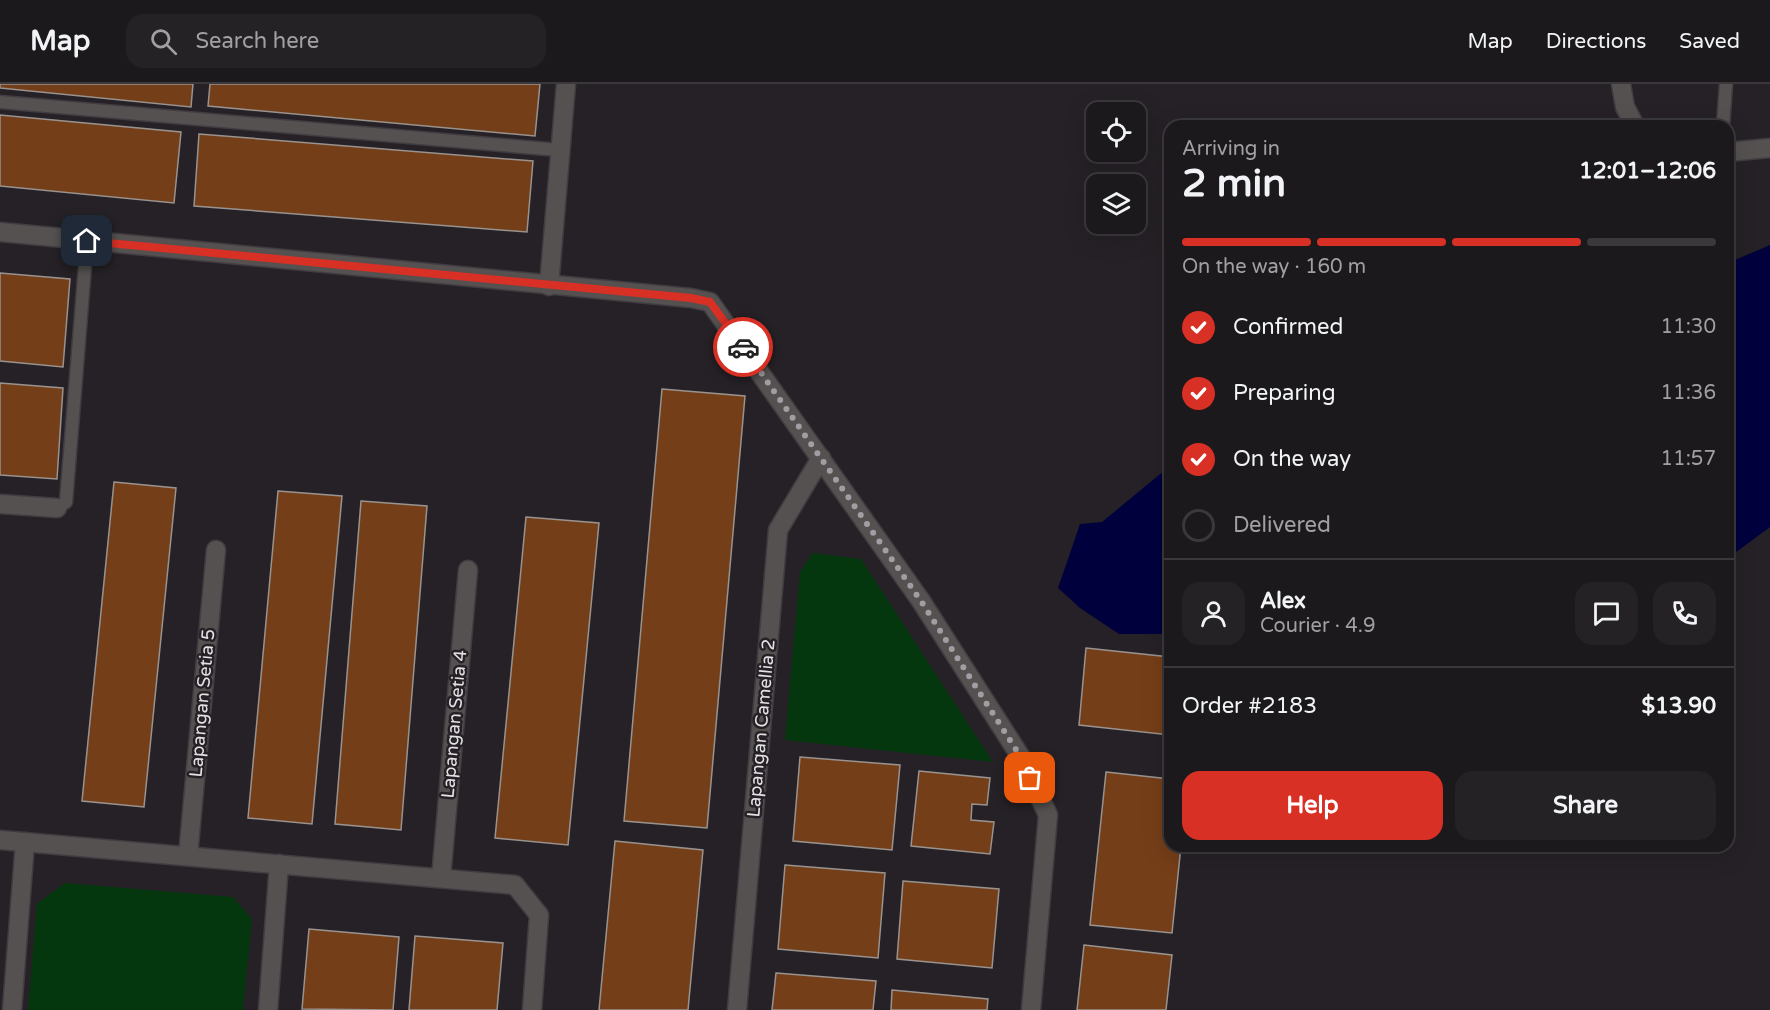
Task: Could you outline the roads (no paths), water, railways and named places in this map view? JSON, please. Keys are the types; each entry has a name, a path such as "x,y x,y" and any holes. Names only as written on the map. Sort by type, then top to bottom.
{"street":[{"path":"549,286 566,84"},
{"path":"1621,84 1625,107 1632,120"},
{"path":"1734,151 1770,148"},
{"path":"0,232 691,298 710,302 921,601 1015,750 1047,815 1031,1010"},
{"name":"Lapangan Camellia 2","path":"737,1010 778,530 821,458"},
{"path":"0,504 57,508"},
{"name":"Lapangan Setia 5","path":"188,856 216,550"},
{"name":"Lapangan Setia 4","path":"441,878 468,570"},
{"path":"0,840 515,885 539,915 532,1010"},
{"path":"12,1010 25,842"},
{"path":"268,1010 279,864"}],"lane":[{"path":"1723,120 1726,84"},
{"path":"0,102 560,150"},
{"path":"57,508 66,502 87,241"}]}
